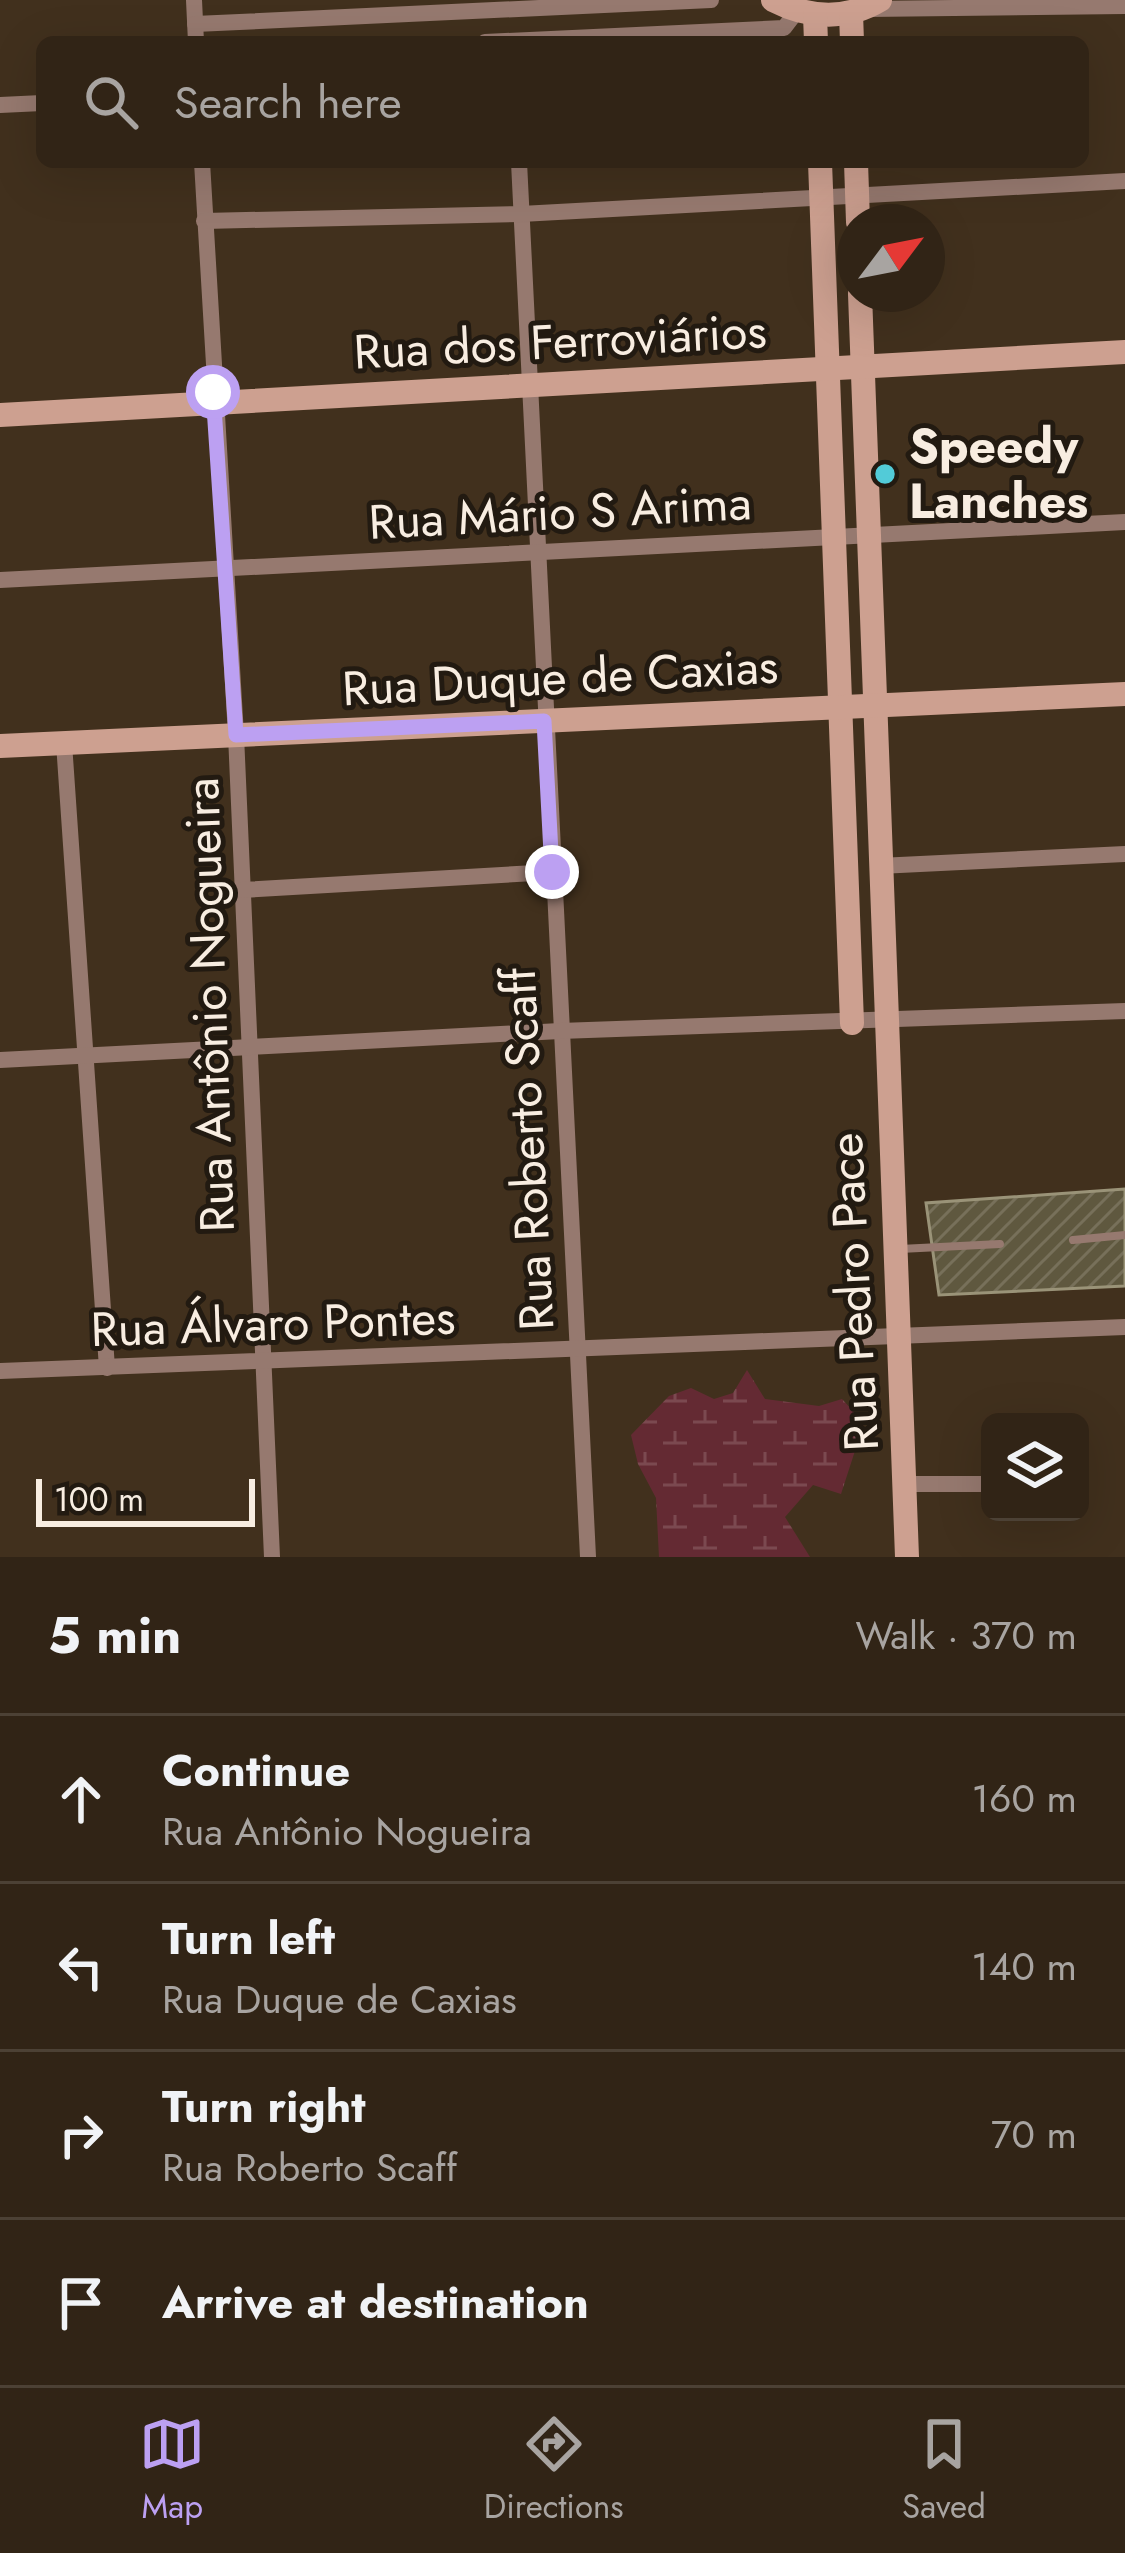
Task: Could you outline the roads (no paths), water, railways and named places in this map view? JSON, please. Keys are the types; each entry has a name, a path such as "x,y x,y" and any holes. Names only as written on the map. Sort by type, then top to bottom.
{"street":[{"path":"194,0 196,33 512,6 711,0"},
{"path":"512,6 514,36"},
{"path":"854,36 864,7"},
{"path":"795,9 1125,7"},
{"path":"618,36 784,28 795,9"},
{"path":"795,9 812,36"},
{"path":"0,105 36,103"},
{"name":"Rua Antônio Nogueira","path":"202,168 236,735 272,1557"},
{"name":"Rua Roberto Scaff","path":"519,168 588,1557"},
{"path":"820,168 852,1023"},
{"path":"856,168 857,204"},
{"path":"204,221 521,214 821,194 1125,181"},
{"name":"Rua Pedro Pace","path":"860,312 907,1557"},
{"name":"Rua dos Ferroviários","path":"0,415 1125,352"},
{"name":"Rua Mário S Arima","path":"0,580 1125,522"},
{"name":"Rua Duque de Caxias","path":"0,746 1125,694"},
{"path":"64,743 107,1368"},
{"path":"879,866 1125,854"},
{"path":"242,890 552,872"},
{"path":"0,1060 560,1031 1125,1011"},
{"name":"Rua Álvaro Pontes","path":"0,1370 263,1364 1125,1327"},
{"path":"904,1484 981,1484"}],"lane":[{"path":"1073,1240 1125,1235"},
{"path":"892,1250 1000,1244"}],"place":[{"name":"Speedy Lanches","path":"885,474"}]}
